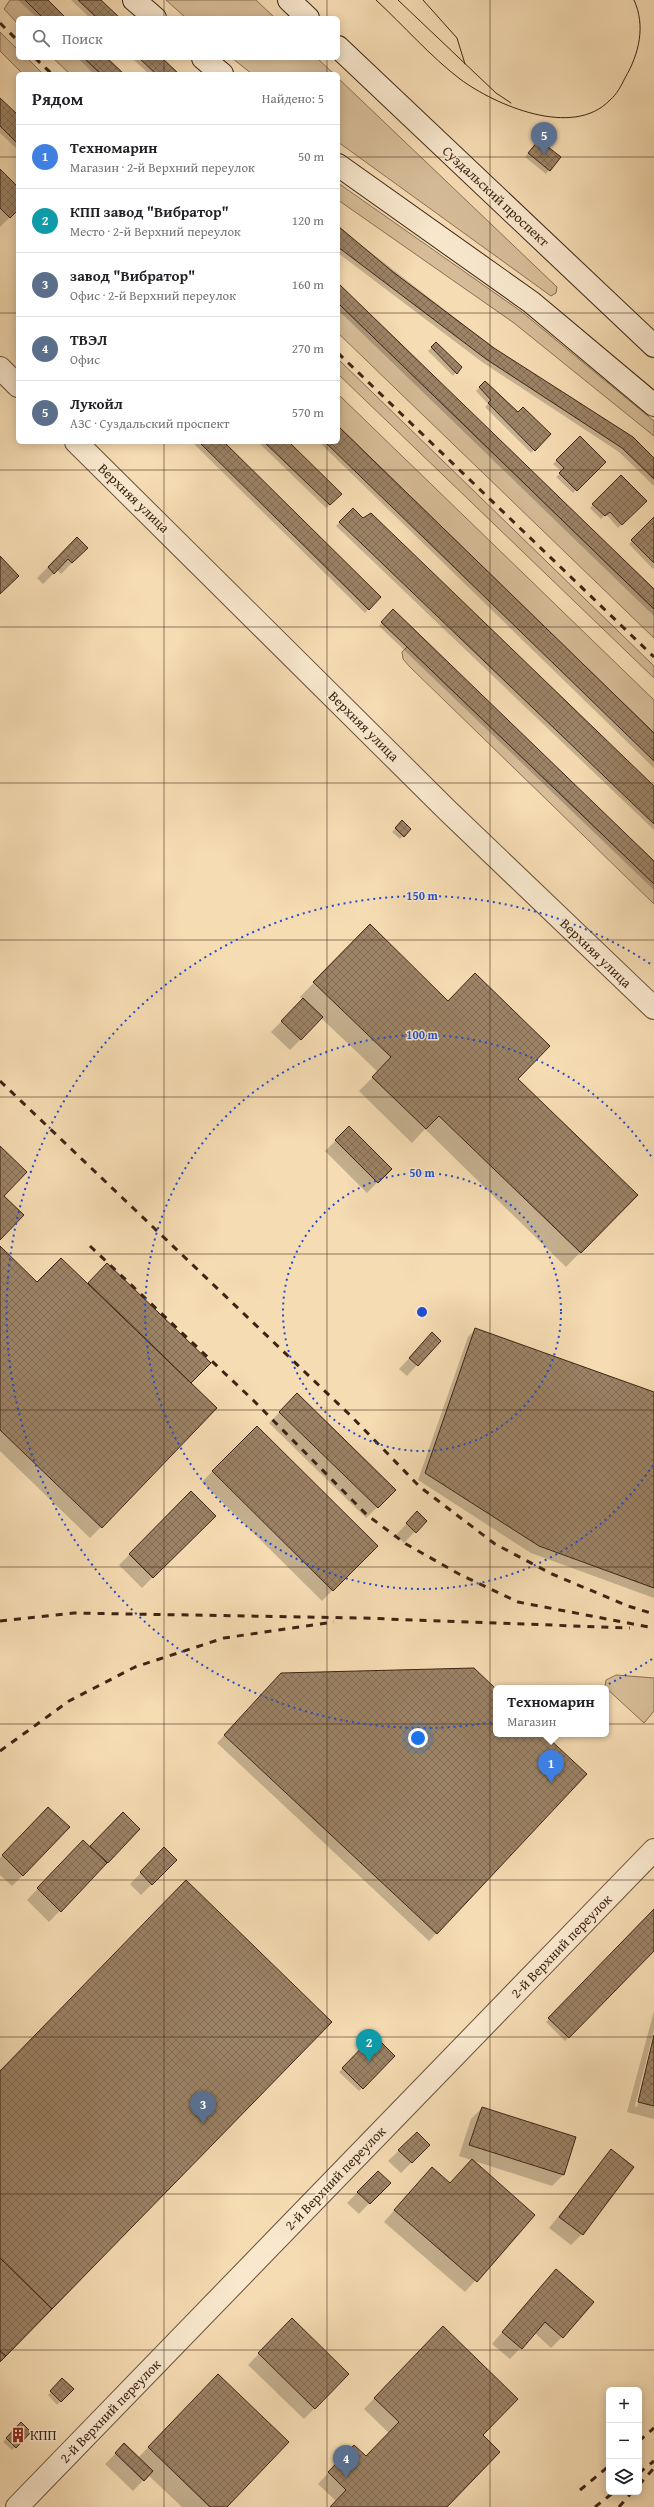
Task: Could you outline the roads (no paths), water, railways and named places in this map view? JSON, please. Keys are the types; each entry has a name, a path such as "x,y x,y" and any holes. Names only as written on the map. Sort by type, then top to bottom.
{"street":[{"path":"134,0 153,16"},
{"path":"289,0 306,16"},
{"name":"Суздальский проспект","path":"340,49 654,346"},
{"path":"205,60 220,72"},
{"path":"340,166 532,302 654,405"},
{"path":"0,368 16,384"},
{"name":"Верхняя улица","path":"78,444 448,811 654,1008"},
{"name":"2-й Верхний переулок","path":"17,2507 654,1850"}],"tram line":[{"path":"376,0 438,61 475,89 493,99 513,107 534,114 556,117 576,117 594,111 610,100 619,90 630,69 639,40 640,20 634,0"},
{"path":"398,0 496,93 511,103"},
{"path":"423,0 457,38 465,64"}],"railway":[{"path":"0,23 16,39"},
{"path":"37,60 50,72"},
{"path":"340,355 654,657"},
{"path":"0,1081 351,1416 420,1487 495,1544 552,1574 628,1606 654,1614"},
{"path":"90,1246 253,1400 367,1515 406,1544 459,1574 518,1602 654,1628"},
{"path":"0,1621 74,1613 361,1618 630,1628"},
{"path":"0,1751 69,1701 135,1667 224,1638 334,1622"},
{"path":"642,2438 654,2428"},
{"path":"642,2471 654,2461"},
{"path":"580,2490 606,2468"},
{"path":"642,2482 654,2468"},
{"path":"595,2507 610,2495"},
{"path":"619,2507 629,2495"}],"place":[{"name":"Лукойл","path":"544,155"},
{"name":"Техномарин","path":"551,1783"},
{"name":"КПП завод \"Вибратор\"","path":"369,2062"},
{"name":"завод \"Вибратор\"","path":"203,2124"},
{"name":"КПП","path":"18,2435"},
{"name":"ТВЭЛ","path":"346,2478"}]}
